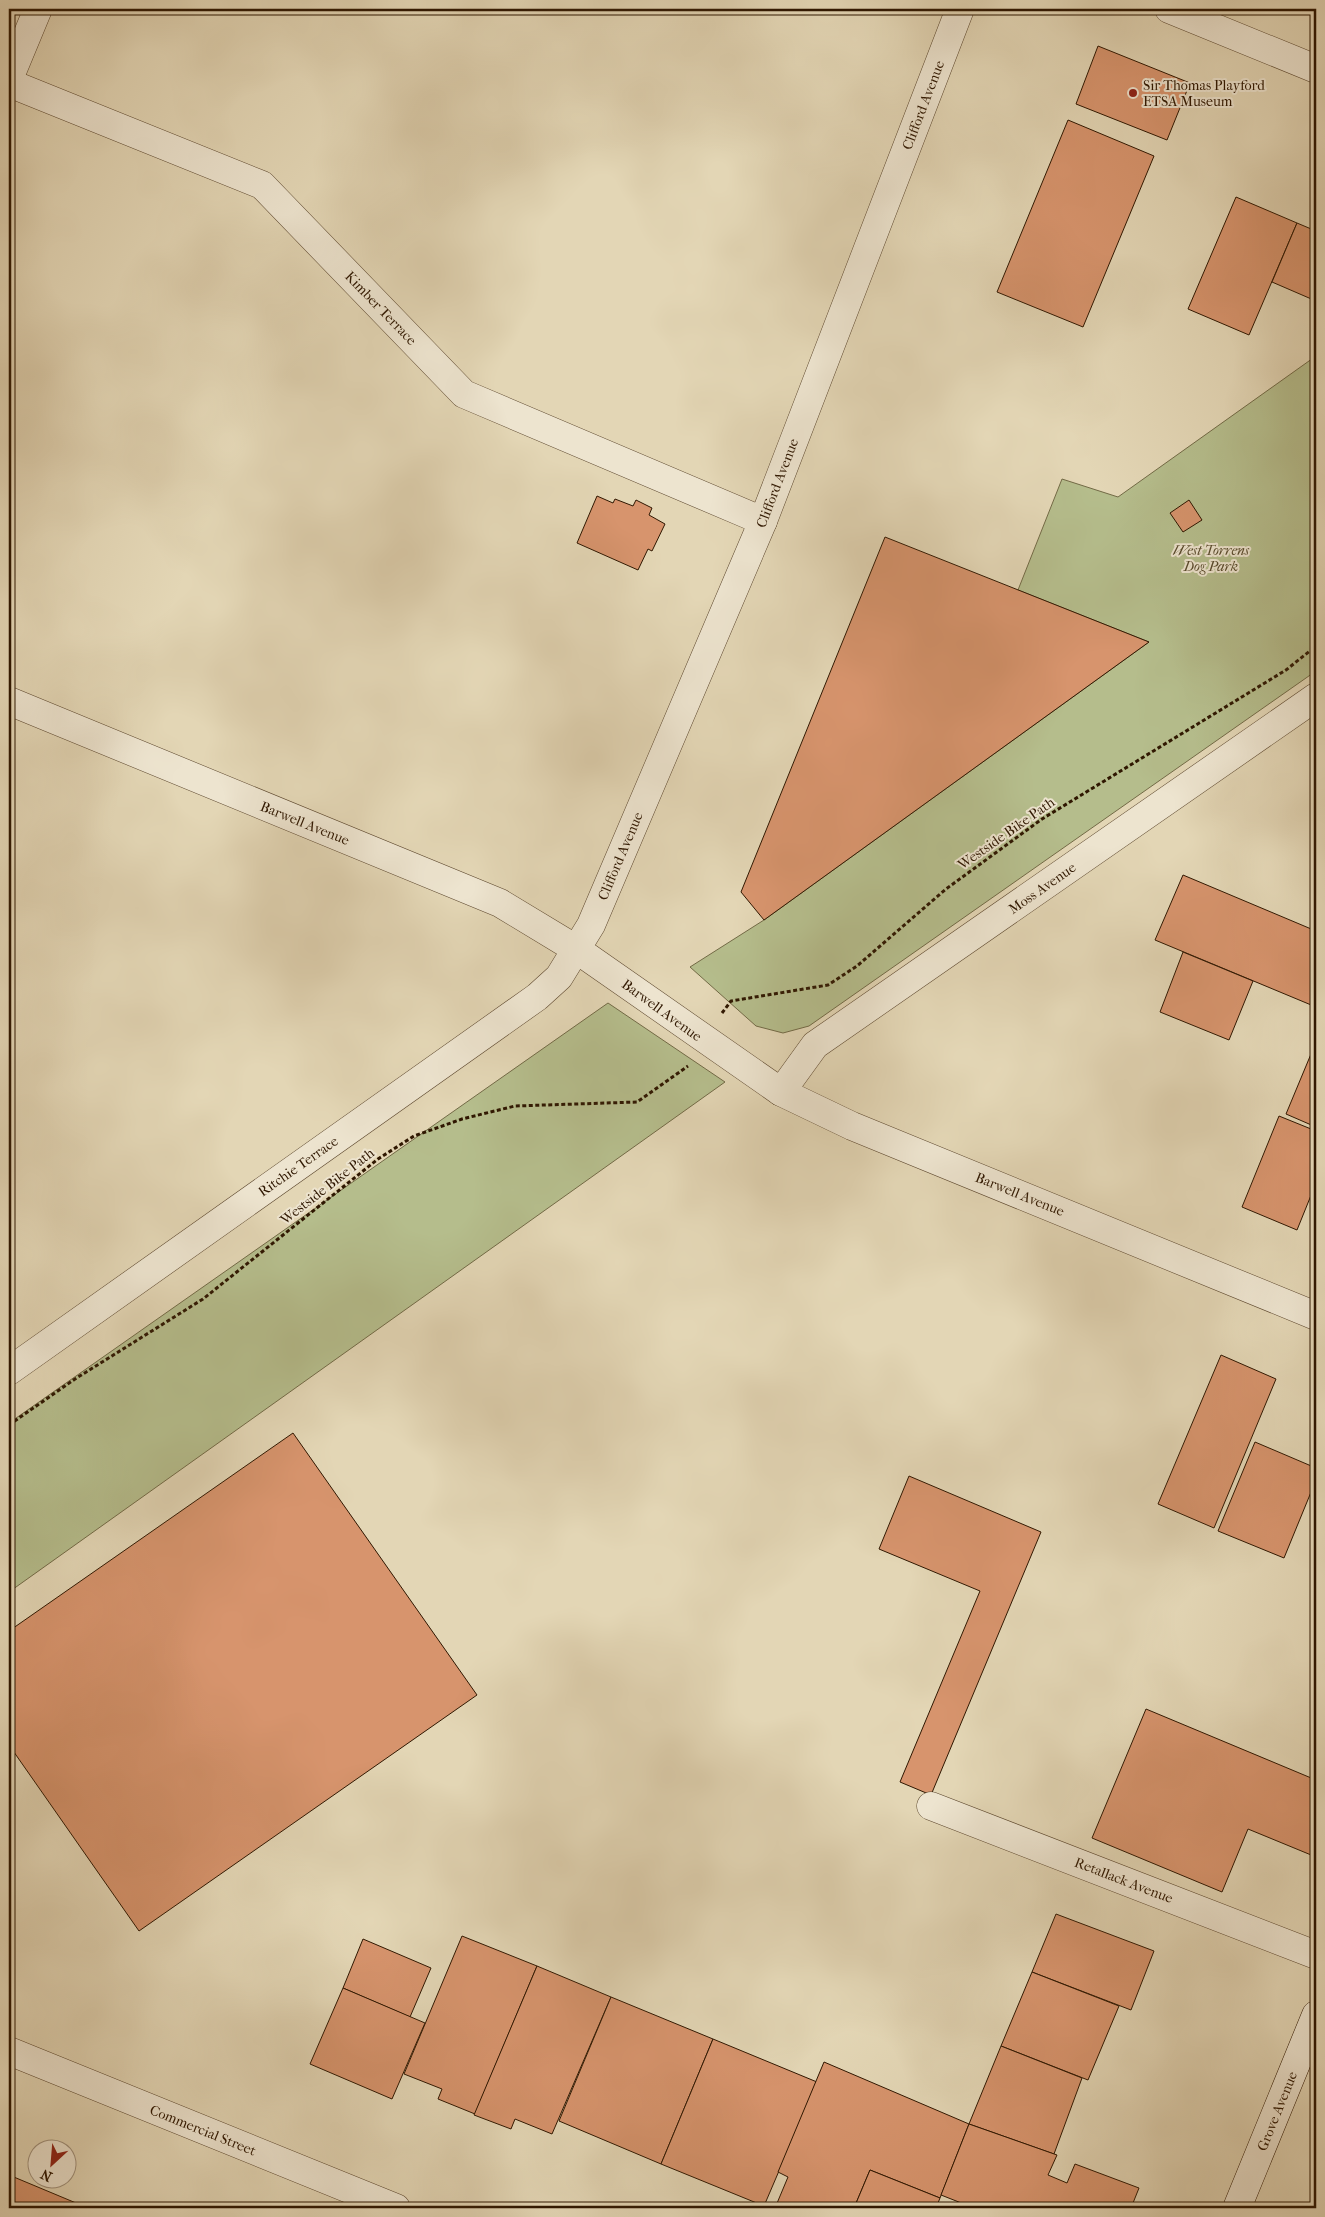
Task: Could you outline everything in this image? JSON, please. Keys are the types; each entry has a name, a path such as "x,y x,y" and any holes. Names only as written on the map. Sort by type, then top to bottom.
{"street":[{"path":"9,81 38,9"},
{"name":"Clifford Avenue","path":"576,950 591,925 763,521 960,9"},
{"path":"1169,9 1316,69"},
{"name":"Kimber Terrace","path":"9,81 262,185 464,394 763,521"},
{"name":"Moss Avenue","path":"781,1092 816,1045 1316,697"},
{"name":"Barwell Avenue","path":"9,701 500,903 576,950 702,1040 781,1092 852,1126 1316,1316"},
{"name":"Ritchie Terrace","path":"9,1371 537,998 559,977 576,950"},
{"name":"Retallack Avenue","path":"931,1806 1316,1955"},
{"name":"Grove Avenue","path":"1238,2208 1316,2015"},
{"name":"Commercial Street","path":"9,2051 396,2208"}],"path":[{"name":"Westside Bike Path","path":"720,1017 732,1001 828,985 858,966 946,889 1042,819 1286,670 1316,646"},
{"name":"Westside Bike Path","path":"9,1425 75,1379 203,1299 378,1159 414,1136 462,1119 515,1106 637,1102 686,1070 690,1064"}],"green space":[{"name":"West Torrens Dog Park","path":"1316,356 1316,671 809,1026 783,1033 756,1026 690,967 764,920 1149,642 1018,590 1062,479 1118,497"},
{"path":"608,1003 725,1082 9,1592 9,1423"}],"building":[{"name":"Sir Thomas Playford ETSA Museum","path":"1098,46 1190,83 1167,140 1076,104"},
{"path":"1068,120 1154,156 1083,327 997,292"},
{"path":"1236,197 1297,223 1249,335 1188,309"},
{"path":"1297,223 1316,231 1316,301 1272,282"},
{"path":"597,496 613,503 615,499 633,506 636,500 652,508 649,515 665,524 652,551 648,549 638,570 577,543"},
{"path":"1189,500 1202,520 1183,532 1170,513"},
{"path":"885,537 1149,642 764,920 741,892"},
{"path":"1183,875 1316,931 1316,1007 1155,940"},
{"path":"1183,952 1253,981 1229,1040 1160,1012"},
{"path":"1316,1042 1316,1127 1286,1114"},
{"path":"1279,1116 1316,1131 1316,1183 1297,1230 1242,1207"},
{"path":"1221,1355 1276,1379 1214,1528 1158,1504"},
{"path":"293,1433 477,1695 139,1931 9,1745 9,1631"},
{"path":"1255,1442 1316,1468 1316,1480 1284,1558 1218,1531"},
{"path":"909,1476 1041,1532 931,1795 900,1782 980,1591 879,1549"},
{"path":"1146,1709 1316,1780 1316,1857 1248,1829 1222,1892 1092,1838"},
{"path":"1056,1914 1154,1951 1131,2010 1032,1972"},
{"path":"462,1936 537,1966 475,2114 438,2099 442,2089 404,2074"},
{"path":"363,1939 431,1968 410,2017 343,1988"},
{"path":"537,1966 611,1997 552,2134 515,2119 511,2129 474,2115"},
{"path":"1032,1972 1119,2006 1088,2080 1001,2046"},
{"path":"343,1988 425,2023 392,2099 310,2064"},
{"path":"611,1997 713,2039 661,2164 559,2121"},
{"path":"713,2039 817,2082 764,2206 661,2164"},
{"path":"1001,2046 1082,2078 1054,2154 969,2124"},
{"path":"824,2062 969,2124 940,2198 870,2170 854,2208 775,2208 788,2177 778,2172"},
{"path":"969,2124 1057,2155 1048,2175 1067,2183 1075,2164 1139,2188 1131,2208 974,2208 941,2195"},
{"path":"870,2170 940,2198 936,2208 854,2208"},
{"path":"9,2175 28,2183 28,2190 45,2190 88,2208 9,2208"}],"place":[{"name":"Sir Thomas Playford ETSA Museum","path":"1133,93"}]}
